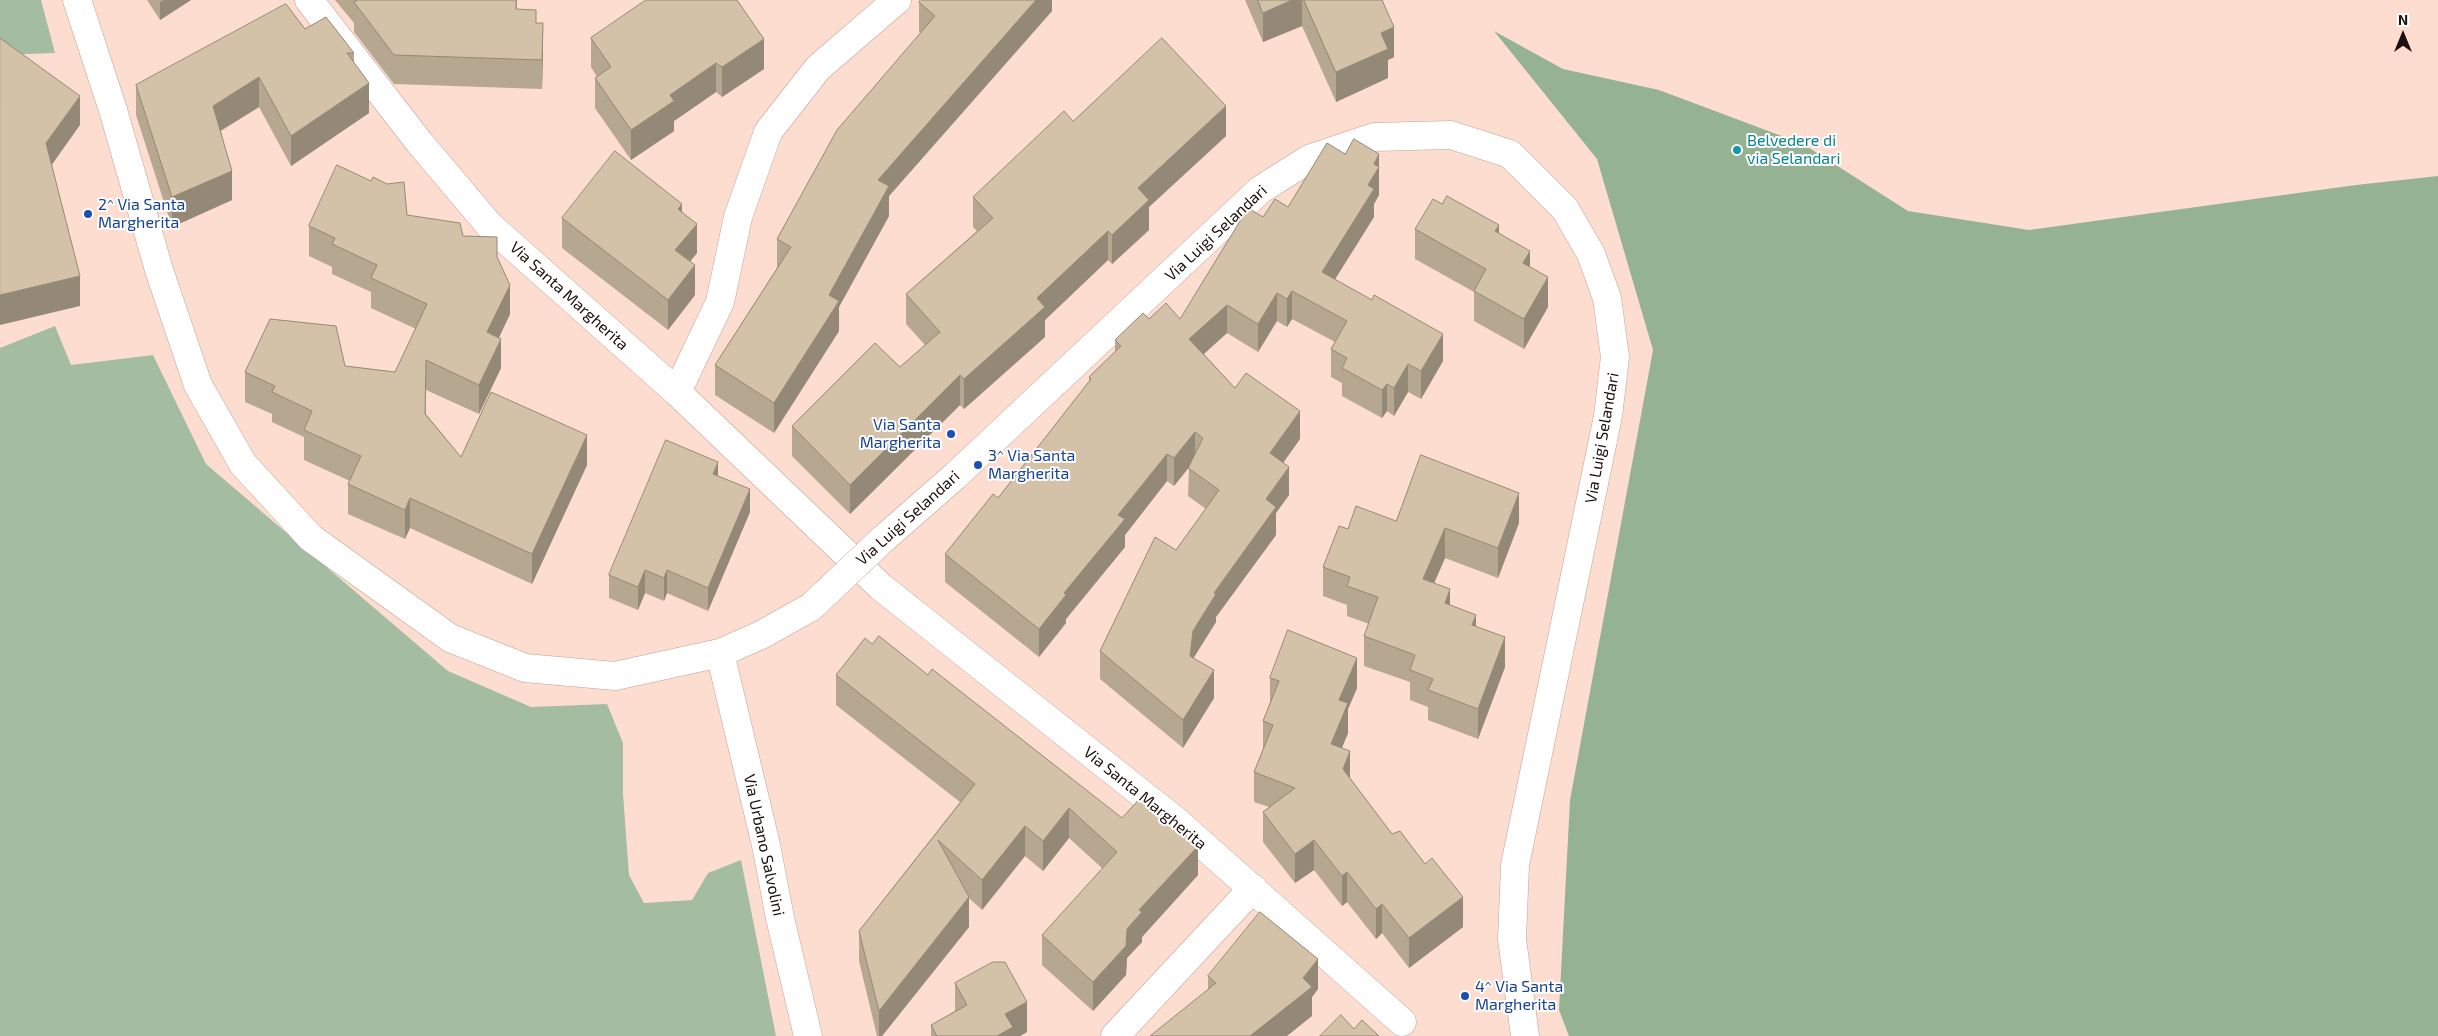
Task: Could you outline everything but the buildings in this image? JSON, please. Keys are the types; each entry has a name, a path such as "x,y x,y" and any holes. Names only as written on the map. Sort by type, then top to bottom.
{"street":[{"name":"Via Luigi Selandari","path":"77,0 113,110 159,270 198,385 243,464 311,538 450,638 525,668 615,676 720,653 761,635 811,607 882,540 969,463 1260,190 1309,159 1374,137 1451,135 1510,154 1565,209 1591,254 1607,298 1615,357 1608,416 1515,865 1512,939 1525,1036"},
{"name":"Via Santa Margherita","path":"309,0 419,142 489,225 677,392 881,587 1175,820 1402,1022"},
{"path":"677,392 720,302 738,217 768,132 818,68 897,0"},
{"name":"Via Urbano Salvolini","path":"720,653 766,845 780,918 808,1036"},
{"path":"1115,1036 1253,888"}],"green space":[{"path":"0,0 41,0 55,53 0,55"},
{"path":"1494,31 1563,69 1659,90 1803,144 1908,211 2029,230 2356,185 2438,176 2438,1036 1569,1036 1559,1010 1570,800 1653,350 1597,159"},
{"path":"55,326 71,365 153,355 206,464 448,671 531,707 607,704 623,743 623,794 629,875 644,903 692,900 708,873 741,860 776,1036 0,1036 0,348"}],"place":[{"name":"Belvedere di via Selandari","path":"1737,150"},
{"name":"2^ Via Santa Margherita","path":"88,214"},
{"name":"Via Santa Margherita","path":"951,434"},
{"name":"3^ Via Santa Margherita","path":"978,465"},
{"name":"4^ Via Santa Margherita","path":"1465,996"}]}
